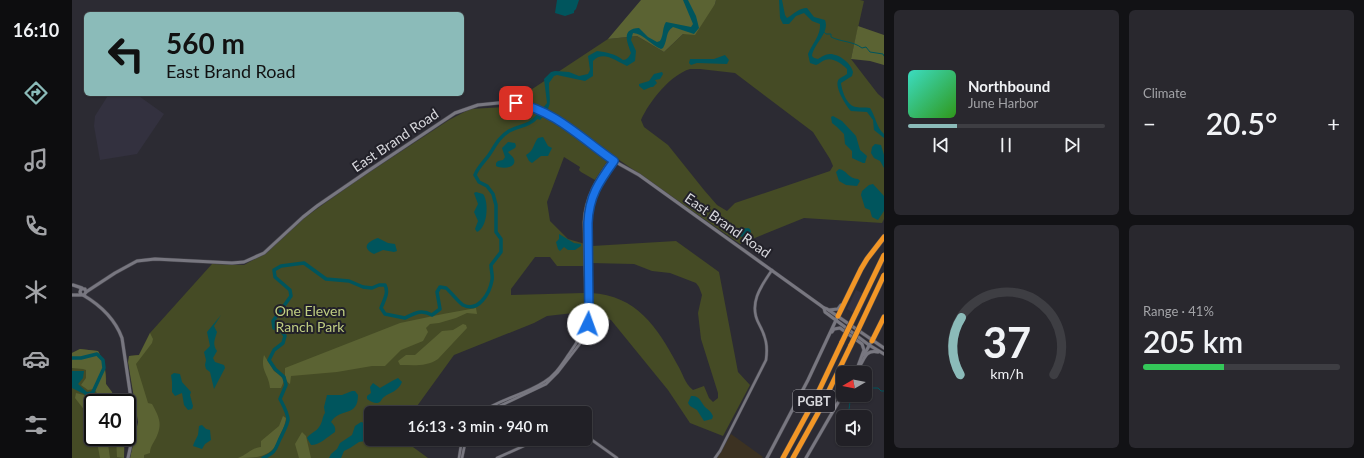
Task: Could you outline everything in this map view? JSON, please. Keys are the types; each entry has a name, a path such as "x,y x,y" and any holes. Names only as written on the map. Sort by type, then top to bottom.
{"highway":[{"path":"837,318 861,269 884,237"},
{"name":"PGBT","path":"783,458 814,401 884,255"},
{"name":"PGBT","path":"793,458 818,413 884,275"},
{"path":"871,343 884,317"}],"main road":[{"name":"East Brand Road","path":"74,295 92,288 132,263 141,260 155,259 232,264 244,262 257,257 270,248 317,206 434,126 462,110 478,104 508,102 522,104 554,117 612,160 639,175 828,310 883,353"},
{"path":"72,285 83,292 90,300 103,310 118,328 123,341 134,419 133,435 128,457"},
{"path":"828,310 838,309 846,299"},
{"name":"East Brand Road","path":"824,308 825,312 837,318"},
{"path":"767,458 808,380 837,318"},
{"path":"828,338 834,329 840,328 862,344 864,350 858,366"},
{"name":"East Brand Road","path":"871,343 884,348"},
{"path":"859,366 871,343"},
{"path":"859,366 868,353 872,351 883,353"},
{"path":"806,458 838,402"}],"street":[{"path":"492,406 545,382 579,341 585,323 584,222 586,207 595,182 612,160"},
{"path":"499,406 550,381 576,350 584,336 588,327 589,312 589,208 595,189 612,160"},
{"path":"715,458 720,451 766,360 766,340 756,318 754,305 757,292 772,270"},
{"path":"592,440 617,458"},
{"path":"459,458 461,446"},
{"path":"462,458 465,446"},
{"path":"497,458 524,446"}],"shaded area":[{"path":"108,96 139,96 164,114 137,154 100,160 94,126 95,116"},
{"path":"856,290 868,296 859,316 847,309"},
{"path":"731,434 763,457 717,458"}],"green space":[{"path":"641,0 716,0 715,4 695,35 683,34 664,52 637,36 608,39"},
{"name":"One Eleven Ranch Park","path":"716,0 860,0 864,1 851,59 878,94 884,99 884,219 882,223 804,218 740,244 579,132 576,138 608,160 595,180 581,172 579,170 580,167 564,157 547,202 550,221 568,239 592,246 676,241 719,272 738,372 750,385 723,436 690,423 668,390 611,320 582,312 547,316 534,323 454,355 417,406 364,406 364,446 412,446 428,458 133,458 140,419 129,356 139,355 150,333 212,264 244,265 267,252 304,218 356,181 449,120 470,109 505,107 608,39 637,36 664,52 715,4","holes":["690,69 735,73 813,132 830,159 833,166 830,171 735,203 727,211 717,205 668,145 644,127 641,120 649,105 668,83 682,72","535,257 550,257 557,266 584,266 584,293 511,295 511,289","590,263 634,264 652,271 670,273 696,283 702,295 698,313 701,339 718,393 718,398 713,402 709,398 704,386 693,390 690,387 662,338 644,316 621,300 607,295 591,293"]},
{"path":"858,26 884,35 884,65 870,61 851,59"},
{"path":"476,308 477,314 467,313 456,318 430,324 426,328 428,332 423,341 401,350 385,366 372,366 337,372 291,376 290,384 286,379 285,368 400,323"},
{"path":"463,324 466,325 467,328 434,362 415,365 400,365 398,361 406,355 415,355 442,331 453,330"},
{"path":"150,333 153,339 152,343 136,364 148,403 152,404 160,425 150,453 144,455 144,458 130,458 133,446 136,446 136,431 138,422 136,394 133,394 128,362 129,356 139,355"},
{"path":"80,349 98,351 105,367 106,384 112,394 84,394 84,446 125,446 124,458 72,458 72,353"},
{"path":"80,349 98,351 102,359 106,375 106,384 113,394 98,394 94,389 88,390 81,385 86,378 86,370 72,368 72,353"},
{"path":"264,355 274,371 281,376 284,381 281,388 270,388 263,365"},
{"path":"76,393 84,395 84,410 75,398"},
{"path":"283,416 286,418 284,425 277,444 271,451 258,457 238,458 254,449 261,447 261,441 279,426"},
{"path":"302,432 306,436 311,458 299,458 295,444"},
{"path":"98,446 108,446 110,458 100,458"},
{"path":"116,446 124,446 124,458 117,457"}],"water":[{"path":"557,0 579,0 574,13 565,16 555,13"},
{"path":"683,0 688,0 696,16 699,28 694,34 673,27 670,29 665,45 661,49 641,35 633,33 631,40 636,51 635,61 627,66 614,59 601,56 593,61 593,76 585,81 557,75 554,76 549,83 549,106 540,120 535,118 547,103 544,79 551,72 569,72 579,76 588,74 590,70 588,56 597,51 617,56 623,60 626,59 631,53 627,36 633,29 639,28 648,37 657,42 661,39 666,22 691,27 693,24"},
{"path":"779,0 782,0 787,18 799,10 807,8 814,17 825,20 826,25 824,34 813,51 812,56 818,59 827,54 833,54 841,57 850,65 853,72 852,76 841,83 842,90 850,104 853,106 870,108 879,128 884,134 884,138 874,130 873,120 867,112 851,111 843,100 838,82 840,78 847,74 847,69 840,63 831,59 825,60 816,65 810,63 808,54 818,36 820,24 812,21 804,13 796,16 789,24 783,24 780,18"},
{"path":"725,55 729,60 727,64 697,63 691,65 689,63 690,59 714,59"},
{"path":"662,72 663,74 660,79 655,80 657,83 653,87 644,90 639,86 639,84 649,81 654,74"},
{"path":"833,116 842,121 856,136 860,150 867,156 865,163 852,158 852,151 845,144 844,134 832,123 831,117"},
{"path":"543,137 548,146 552,148 548,156 541,156 532,163 526,155 531,152 536,140"},
{"path":"508,142 515,143 516,146 508,152 513,157 514,162 511,166 501,168 496,166 496,163 503,160 505,157 502,148"},
{"path":"875,144 881,145 884,155 884,168 880,161 874,158 871,153 872,147"},
{"path":"839,169 844,171 852,178 858,179 860,181 857,186 846,185 839,181 836,172"},
{"path":"873,184 884,196 884,211 878,220 872,217 870,210 865,208 861,195 862,191 869,185"},
{"path":"476,192 483,194 487,208 485,220 481,230 477,232 475,229 478,221 474,212 478,204 474,193"},
{"path":"724,221 726,221 731,228 748,228 751,232 744,237 741,237 723,226"},
{"path":"559,234 574,243 581,244 581,246 575,250 568,250 564,247 560,251 556,242 559,239"},
{"path":"378,238 388,243 395,244 397,251 394,252 383,250 374,254 367,249 367,244"},
{"path":"221,315 214,326 217,332 214,344 217,351 213,358 215,362 224,365 225,368 214,389 210,372 206,369 204,352 210,346 207,332"},
{"path":"72,371 84,371 83,378 78,384 87,392 93,391 95,394 84,394 72,388"},
{"path":"174,373 180,374 182,382 191,392 192,409 188,410 184,405 182,393 175,396 172,392 171,375"},
{"path":"398,378 402,382 400,385 396,390 384,397 379,402 374,403 367,399 367,396 371,393 370,387 373,383 380,388"},
{"path":"355,391 358,395 355,407 352,410 335,417 331,422 334,426 335,432 320,442 311,445 307,438 318,429 321,423 325,413 324,407 327,395 342,395"},
{"path":"691,396 694,396 700,400 712,413 712,419 704,421 697,410 690,406 688,403"},
{"path":"361,422 364,423 364,441 359,442 344,451 341,458 329,458 340,443 352,435 355,426"},
{"path":"202,425 206,429 210,430 211,440 205,444 202,449 193,446 198,435 199,426"}],"waterway":[{"path":"824,32 826,34 831,34 831,37 835,39 855,44 862,48 866,47 870,52 883,54 884,56"},
{"path":"263,458 271,454 276,449 288,420 280,399 286,385 284,377 275,369 269,360 274,350 283,343 285,336 282,332 274,328 273,321 291,296 290,290 275,277 274,270 281,266 304,263 326,279 349,281 363,287 372,288 379,285 385,285 386,294 381,308 385,314 405,318 421,312 432,315 440,309 437,292 440,287 446,288 463,305 469,307 479,304 483,300 491,285 491,265 501,252 501,239 496,232 496,205 493,194 487,186 479,182 475,175 479,167 502,136 513,129 531,122 538,116"},
{"path":"72,358 81,358 97,354 103,360 104,368 92,394"},
{"path":"872,388 878,388 881,391 884,391"},
{"path":"849,410 850,402"}],"route":[{"path":"516,103 531,107 554,117 614,161 595,189 589,208 588,324"}]}
